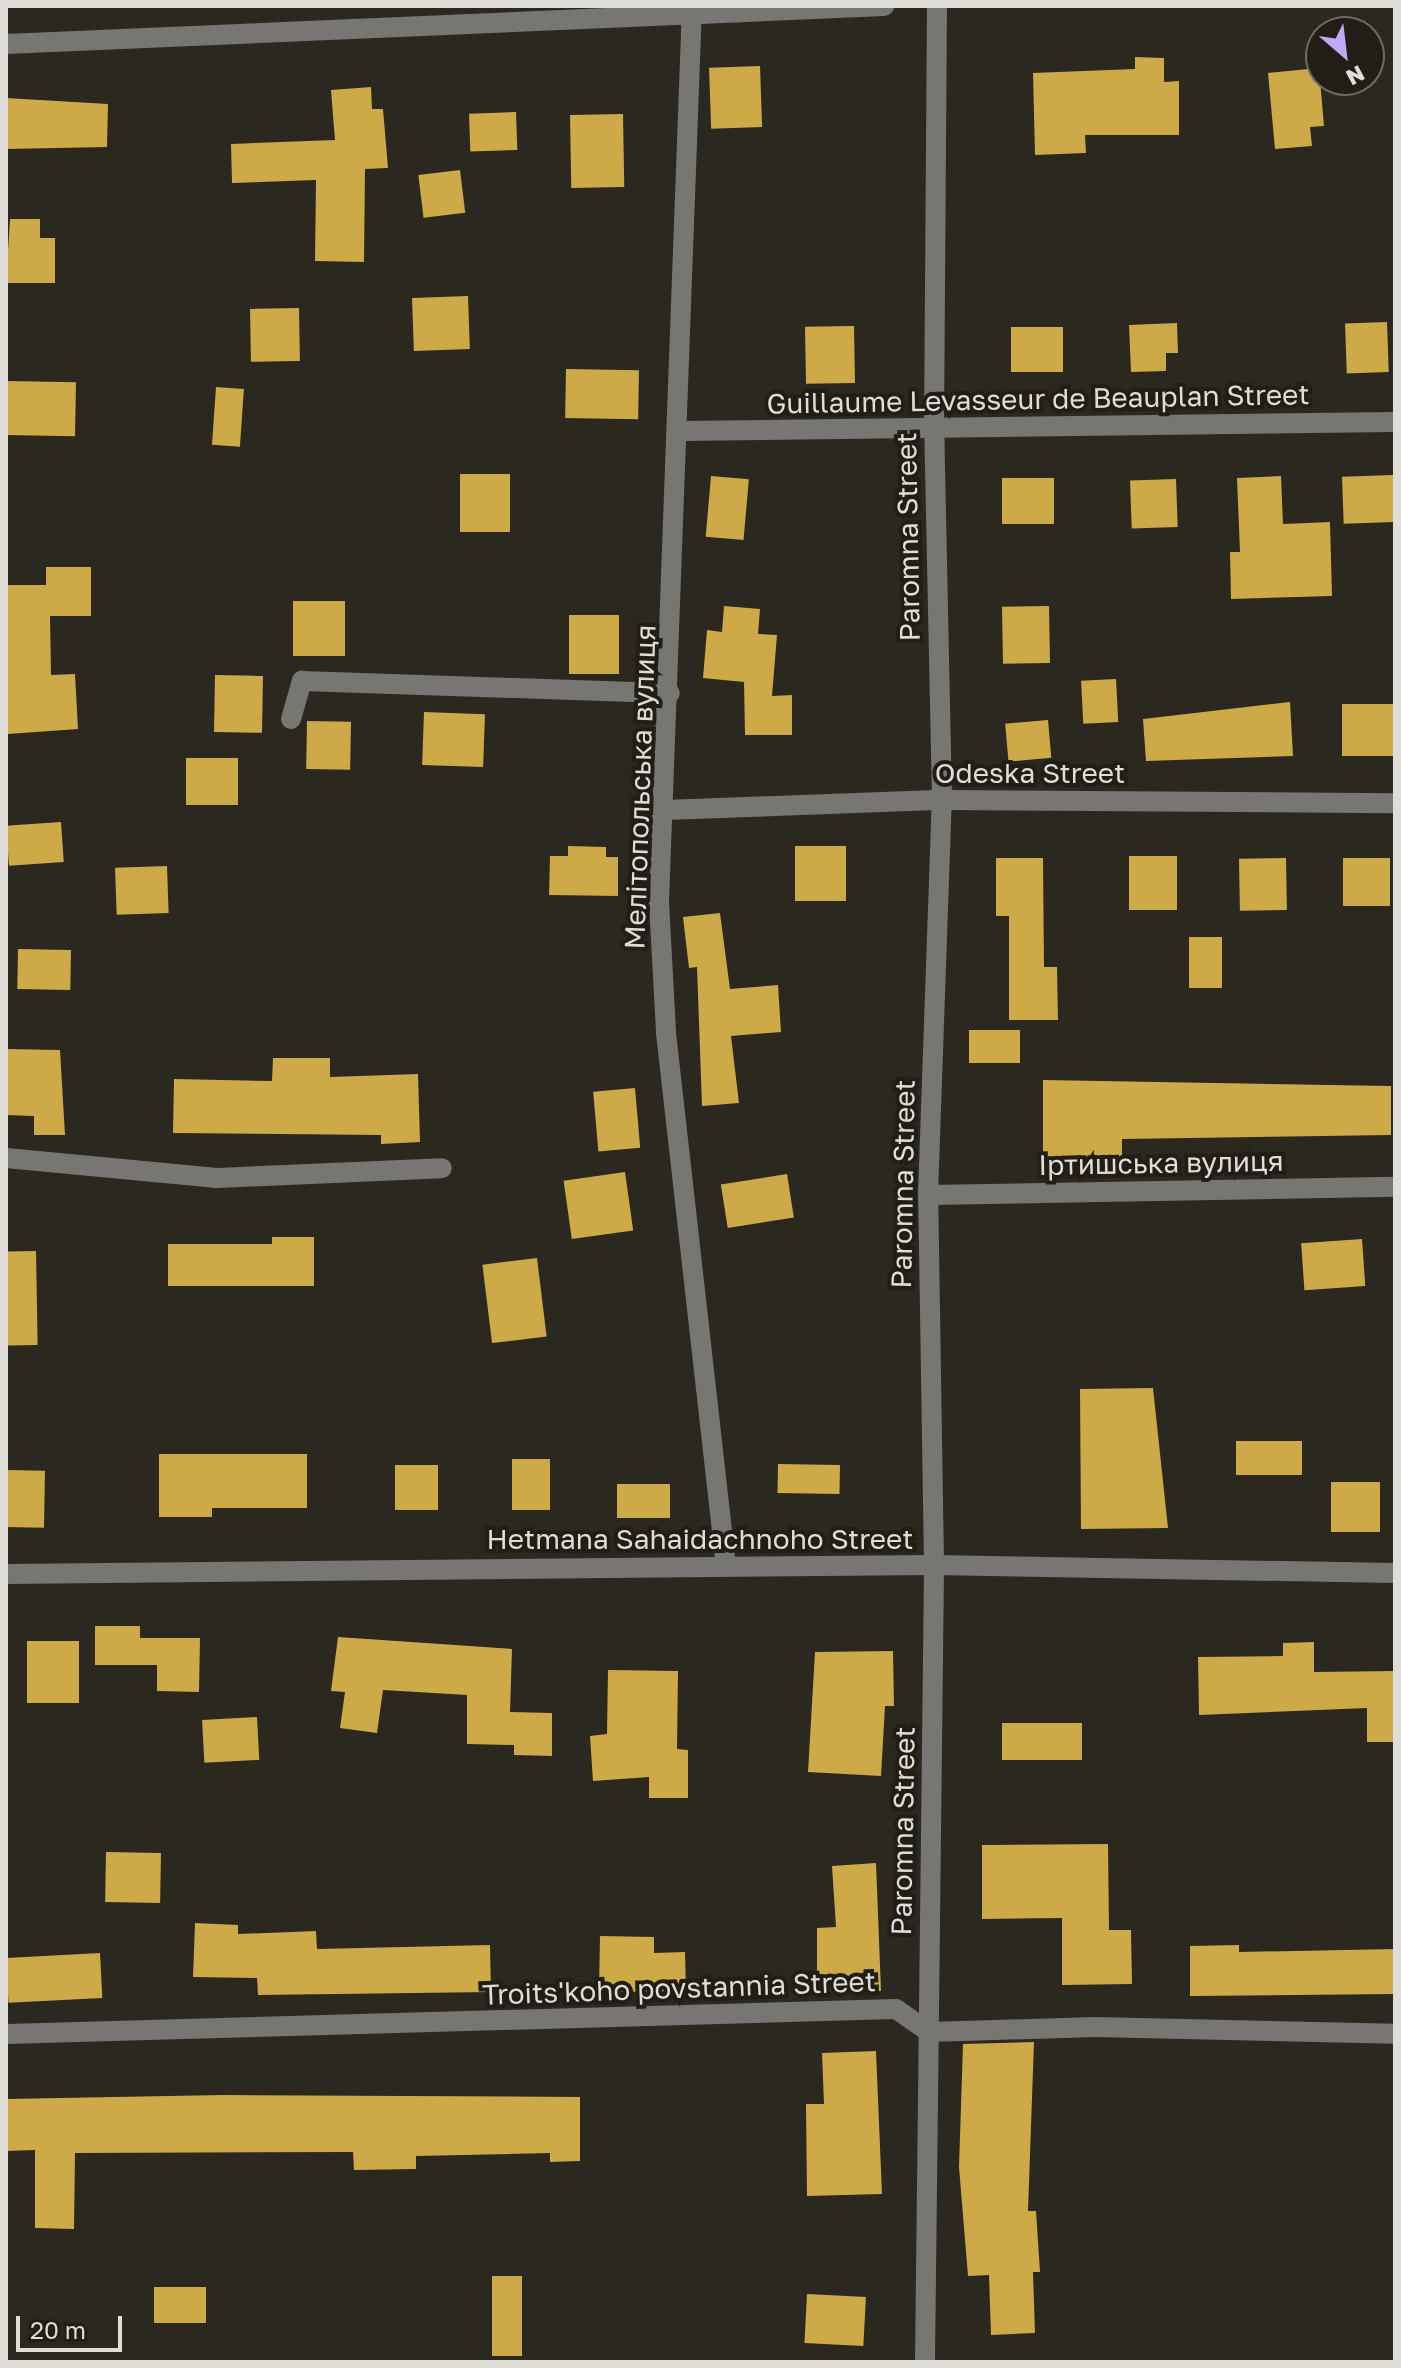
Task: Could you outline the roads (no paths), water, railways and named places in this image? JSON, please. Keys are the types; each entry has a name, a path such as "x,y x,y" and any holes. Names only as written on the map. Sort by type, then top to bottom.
{"street":[{"path":"6,44 884,6"},
{"name":"Paromna Street","path":"925,2362 934,1565 928,1195 942,800 934,431 937,6"},
{"name":"Мелітопольська вулиця","path":"692,13 681,431 659,902 666,1033 726,1566"},
{"name":"Guillaume Levasseur de Beauplan Street","path":"681,431 934,431 1395,422"},
{"path":"291,719 302,681 670,693"},
{"name":"Odeska Street","path":"665,810 942,800 1395,803"},
{"path":"6,1158 217,1178 442,1168"},
{"name":"Іртишська вулиця","path":"928,1195 1395,1187"},
{"name":"Hetmana Sahaidachnoho Street","path":"6,1574 934,1565 1395,1573"},
{"name":"Troits'koho povstannia Street","path":"6,2034 896,2009 929,2032"},
{"path":"929,2032 1095,2027 1395,2034"}]}
